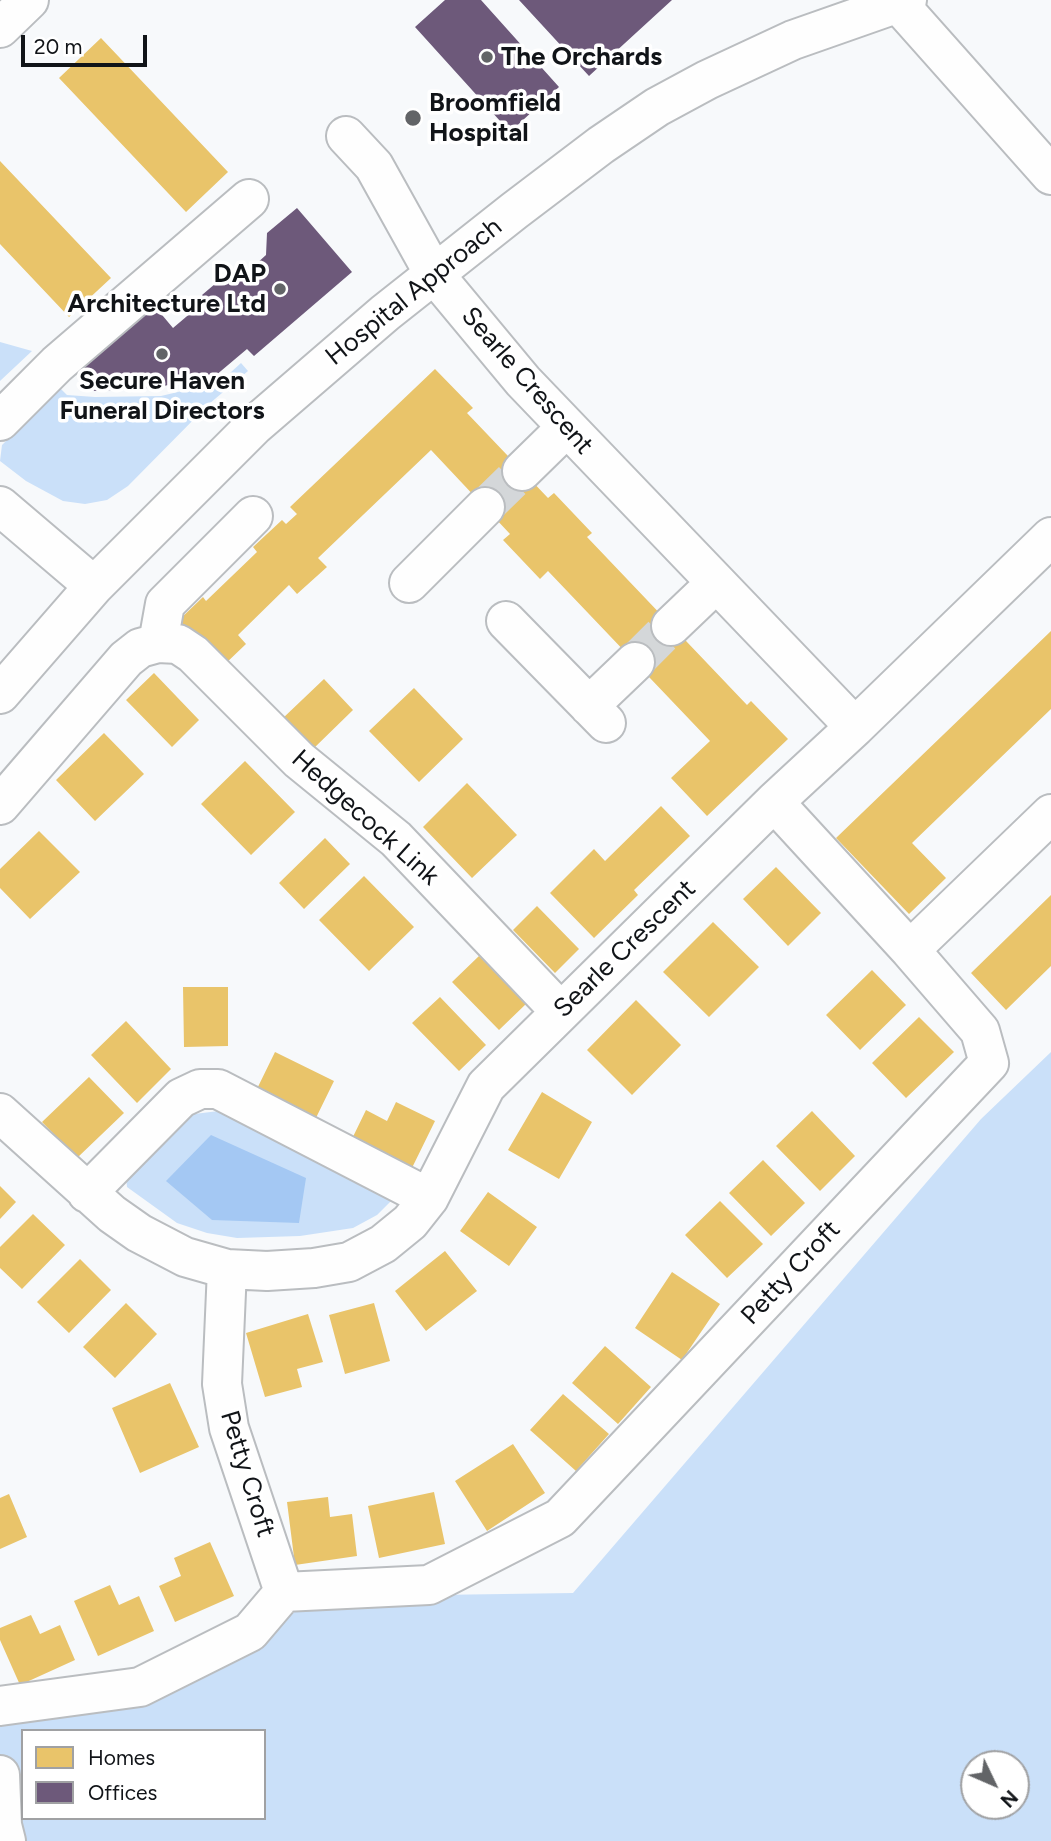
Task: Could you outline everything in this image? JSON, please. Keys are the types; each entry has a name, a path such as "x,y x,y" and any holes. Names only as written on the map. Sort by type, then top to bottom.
{"street":[{"path":"0,27 29,0"},
{"path":"903,2 1051,174"},
{"name":"Hospital Approach","path":"0,694 94,586 255,425 434,274 601,145 657,107 707,80 793,40 833,11 903,2"},
{"name":"Searle Crescent","path":"346,136 374,166 434,274 523,381 855,727"},
{"path":"0,421 57,364 249,199"},
{"path":"522,471 566,428"},
{"path":"0,506 94,586"},
{"path":"409,583 485,507"},
{"path":"0,805 126,659 140,648 158,643 165,604 253,516"},
{"name":"Searle Crescent","path":"0,1114 87,1193 139,1233 185,1257 227,1269 278,1271 349,1262 383,1244 410,1223 429,1198 486,1086 774,802 1051,537"},
{"path":"671,626 715,584"},
{"path":"506,621 598,715 635,662"},
{"name":"Hedgecock Link","path":"158,643 178,645 193,654 299,760 396,839 561,1012"},
{"name":"Petty Croft","path":"227,1269 222,1384 229,1428 284,1592 429,1584 560,1518 989,1063 980,1031 910,950 774,802"},
{"path":"910,950 1051,814"},
{"path":"87,1193 181,1098 200,1088 218,1088 429,1198"},
{"path":"0,1706 140,1687 250,1632 284,1592"},
{"path":"0,1775 2,1825 6,1841"}],"shaded area":[{"path":"0,342 32,351 0,381"},
{"path":"241,363 248,371 209,404 128,486 107,500 85,504 63,501 26,481 0,461 2,445 60,388 67,395 161,396 220,382"},
{"path":"1051,1052 1051,1841 0,1841 0,1722 263,1640 301,1606 435,1595 573,1593 981,1119"},
{"path":"219,1111 392,1200 377,1215 353,1228 300,1236 237,1238 207,1233 177,1223 127,1187 126,1177 194,1114"}],"water":[{"path":"211,1135 306,1178 299,1223 212,1220 166,1181"}],"building: Homes":[{"path":"101,38 228,172 186,212 59,78"},
{"path":"0,161 111,278 69,317 0,244"},
{"path":"435,369 473,408 467,413 548,498 554,493 592,533 587,537 747,705 751,701 788,739 707,816 671,778 710,741 548,571 540,579 503,540 510,534 431,450 318,558 327,567 297,594 289,585 238,635 246,644 223,666 179,620 203,597 206,601 257,552 253,547 282,520 286,524 297,514 290,507"},
{"path":"1051,631 1051,709 912,843 946,878 909,914 836,838"},
{"path":"154,673 199,720 172,747 126,700"},
{"path":"324,679 353,710 312,750 282,719"},
{"path":"414,688 463,739 419,782 369,731"},
{"path":"104,733 144,774 95,821 56,780"},
{"path":"245,761 295,812 251,855 201,804"},
{"path":"467,783 517,835 472,878 423,827"},
{"path":"661,806 690,836 634,890 638,895 594,938 550,893 594,849 605,861"},
{"path":"39,831 80,872 30,919 0,888 0,869"},
{"path":"325,838 350,864 304,909 279,883"},
{"path":"776,867 821,913 788,946 743,899"},
{"path":"364,876 414,927 369,971 319,920"},
{"path":"1051,895 1051,966 1006,1010 971,973"},
{"path":"537,906 579,949 555,973 513,930"},
{"path":"713,922 759,967 709,1017 663,972"},
{"path":"479,956 526,1004 499,1030 452,982"},
{"path":"872,970 906,1005 860,1050 826,1015"},
{"path":"183,987 228,987 228,1046 184,1047"},
{"path":"440,997 486,1045 459,1071 412,1023"},
{"path":"636,1000 681,1045 632,1095 587,1050"},
{"path":"919,1017 954,1052 906,1098 872,1063"},
{"path":"126,1021 171,1069 137,1103 91,1055"},
{"path":"275,1052 334,1081 312,1126 253,1097"},
{"path":"89,1077 124,1113 77,1158 42,1122"},
{"path":"542,1092 592,1122 559,1179 508,1150"},
{"path":"396,1102 435,1121 409,1174 349,1145 366,1110 387,1121"},
{"path":"812,1111 855,1156 820,1191 776,1146"},
{"path":"763,1160 805,1203 771,1236 729,1193"},
{"path":"0,1186 16,1202 0,1219"},
{"path":"488,1192 537,1227 509,1266 460,1231"},
{"path":"720,1201 763,1244 727,1278 685,1235"},
{"path":"33,1214 65,1245 22,1289 0,1268 0,1247"},
{"path":"445,1251 477,1291 426,1331 395,1291"},
{"path":"80,1259 111,1290 69,1333 37,1302"},
{"path":"672,1272 720,1304 682,1360 635,1328"},
{"path":"126,1303 157,1334 115,1378 83,1347"},
{"path":"374,1303 390,1361 345,1374 329,1315"},
{"path":"308,1314 323,1362 297,1369 302,1387 265,1397 246,1333"},
{"path":"605,1346 651,1387 618,1424 572,1383"},
{"path":"170,1383 199,1447 140,1473 112,1408"},
{"path":"563,1394 609,1434 576,1471 530,1430"},
{"path":"513,1444 545,1493 487,1531 455,1481"},
{"path":"434,1492 445,1544 379,1558 368,1506"},
{"path":"9,1494 27,1537 0,1549 0,1498"},
{"path":"328,1497 330,1517 352,1514 357,1556 295,1565 287,1502"},
{"path":"210,1542 234,1596 175,1622 159,1586 181,1576 174,1558"},
{"path":"110,1585 119,1605 139,1596 154,1631 98,1656 74,1601"},
{"path":"31,1615 40,1634 60,1625 75,1660 20,1685 0,1640 0,1628"}],"building: Offices":[{"name":"The Orchards","path":"445,0 481,0 559,87 510,132 415,27"},
{"path":"519,0 672,0 589,76"},
{"path":"297,208 352,272 254,356 247,349 215,376 153,388 94,391 75,368 152,303 173,328 206,300 202,295 229,272 245,274 266,255 267,233"}],"tunnel":[{"path":"485,507 522,471"},
{"path":"635,662 671,626"}],"place":[{"name":"The Orchards","path":"487,57"},
{"name":"Broomfield Hospital","path":"413,118"},
{"name":"DAP Architecture Ltd","path":"280,289"},
{"name":"Secure Haven Funeral Directors","path":"162,354"}]}
